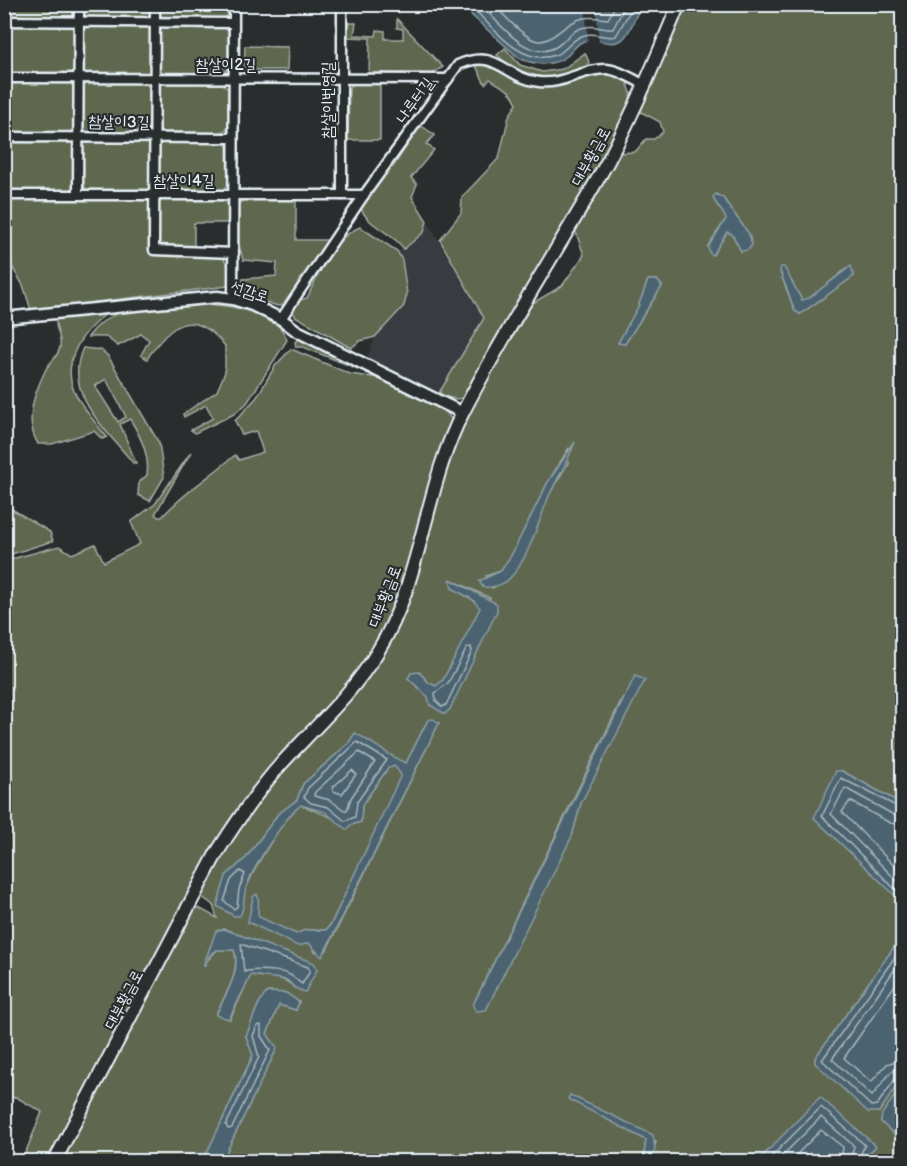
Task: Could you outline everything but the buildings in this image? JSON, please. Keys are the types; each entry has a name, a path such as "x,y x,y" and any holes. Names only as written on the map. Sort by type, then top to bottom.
{"main road":[{"name":"대부황금로","path":"54,1161 232,827 280,766 361,677 386,638 406,590 444,458 463,412 608,160 645,85 679,4"}],"street":[{"path":"78,194 79,4"},
{"path":"155,4 154,250 234,253"},
{"path":"233,298 234,4"},
{"name":"참살이번영길","path":"342,4 342,195"},
{"path":"4,21 233,22"},
{"name":"나루터길","path":"280,319 364,195 459,64 482,57 493,59 524,80 543,82 608,69 645,85"},
{"name":"참살이2길","path":"4,78 448,79"},
{"name":"참살이3길","path":"4,137 232,138"},
{"name":"참살이4길","path":"4,195 364,195"},
{"name":"선감로","path":"4,318 178,299 233,298 280,319 297,331 392,380 463,412"}],"shaded area":[{"path":"427,221 484,318 439,393 367,358 375,337 404,306 407,285 397,251 404,249 423,232"}],"green space":[{"path":"6,5 75,5 75,12 71,17 11,16 5,12"},
{"path":"81,5 152,5 152,12 146,18 87,17 81,11"},
{"path":"158,5 228,5 228,15 223,19 164,18 158,13"},
{"path":"683,5 902,5 902,804 842,771 899,901 902,902 902,936 815,1058 815,1063 879,1112 902,1078 899,1090 882,1116 881,1122 902,1141 902,1161 894,1161 882,1153 874,1161 861,1161 875,1147 820,1098 758,1161 650,1161 656,1142 638,1135 646,1140 643,1161 222,1161 277,1048 267,1034 279,1005 296,1010 299,1002 286,993 268,992 258,1006 246,1036 253,1055 203,1161 58,1162 191,910 199,908 217,918 213,905 202,897 203,888 231,834 381,655 394,634 445,467 464,421 531,304 562,286 584,255 575,230 618,153 635,152 646,139 654,139 663,132 660,122 641,112 640,106","holes":["723,198 749,234 741,251 732,234 727,232 721,242 708,246 726,219 722,208","846,269 854,276 800,314 795,311 780,272 802,300 809,299","648,280 657,280 662,286 625,344 618,343 638,307","569,448 568,463 550,493 518,565 508,580 492,588 486,576 501,571 548,482","450,579 490,598 430,705 429,697 408,678 419,672 429,683 436,686 443,680 481,608 472,599 452,588","623,697 581,803 572,836 476,1011 473,1005","428,720 439,723 326,951 315,952 310,943 248,922 257,910 259,918 296,934 305,930 326,930 331,924 402,775 395,766 388,768 362,805 361,822 351,825 301,805 269,845 245,891 226,876 246,858 278,814 297,800 303,784 348,744 355,734 406,763","224,929 314,963 317,970 295,988 280,979 251,975 230,1019 216,1014 234,975 236,958 234,950 217,950 204,964 210,948"]},
{"path":"397,19 443,67 432,74 369,73 370,38 348,37 348,23 356,23 354,35 376,36 377,30 385,31 385,39 403,39 403,29 397,28"},
{"path":"11,24 70,24 74,30 74,70 70,75 11,75 5,70 5,29"},
{"path":"88,25 146,25 151,30 151,70 146,76 87,74 83,71 82,29"},
{"path":"164,25 223,25 228,30 228,69 223,74 164,75 158,70 159,30"},
{"path":"245,46 288,47 287,70 244,70"},
{"path":"505,48 520,65 542,72 563,69 585,53 589,62 576,73 540,77 514,68 497,55"},
{"path":"483,61 492,62 522,82 535,85 563,83 598,74 610,74 627,81 631,93 627,114 590,183 469,394 454,399 439,393 484,318 440,240 461,213 462,197 499,158 509,116 517,104 509,91 490,79 485,84 476,66"},
{"path":"12,82 70,82 74,88 75,127 70,132 11,134 5,128 6,88"},
{"path":"87,83 145,83 150,88 150,128 145,134 86,132 82,126 82,87"},
{"path":"164,83 222,83 228,89 228,127 222,133 164,133 158,128 159,87"},
{"path":"354,84 380,84 380,140 348,140 349,87"},
{"path":"420,125 435,135 426,144 434,150 411,178 417,184 412,197 427,221 424,232 404,249 367,218 360,205 385,169 393,167"},
{"path":"11,139 70,139 75,144 74,186 70,190 11,190 6,185 5,143"},
{"path":"87,140 145,140 151,145 151,186 147,191 86,189 82,183 82,144"},
{"path":"164,141 223,141 227,146 228,185 223,190 163,191 158,185 159,146"},
{"path":"164,198 222,198 228,205 228,223 194,223 194,249 164,249 158,244 158,204"},
{"path":"145,199 150,203 150,254 221,255 228,265 228,286 31,310 23,285 5,255 4,200"},
{"path":"296,199 296,240 328,240 284,305 278,306 246,296 242,291 243,279 276,276 277,263 243,260 237,237 237,205 244,200"},
{"path":"360,227 397,251 402,260 407,294 404,306 375,337 360,341 351,348 295,316 293,311 297,301 307,298 334,248 350,232"},
{"path":"177,303 222,305 255,312 280,328 287,340 247,403 234,414 195,433 191,430 213,418 206,405 184,417 183,414 217,391 225,372 225,346 213,334 203,326 192,323 183,324 164,337 147,359 141,355 149,340 141,334 118,346 106,337 88,337 106,319 117,314 140,307"},
{"path":"109,312 91,327 77,346 70,368 77,397 107,437 102,439 94,431 52,444 38,444 32,426 32,408 45,371 60,347 56,320 58,317"},
{"path":"298,339 368,373 303,347 296,347 295,342"},
{"path":"83,348 101,350 108,356 159,443 164,477 150,501 138,495 139,482 147,475 148,468 146,453 137,432 130,419 120,424 136,463 133,463 90,410 78,380 78,365","holes":["106,379 126,417 118,422 95,386"]},
{"path":"291,349 350,374 379,378 395,385 445,410 454,423 398,602 360,672 250,796 51,1161 22,1161 42,1112 16,1097 5,1099 4,561 59,546 72,554 95,544 104,562 140,544 131,522 155,504 191,452 155,514 158,517 162,517 235,455 239,460 263,452 256,431 242,435 235,421 257,397 275,366"},
{"path":"5,505 50,532 53,541 5,556"}],"water":[{"path":"460,5 641,5 629,31 620,41 612,43 585,41 562,60 543,64 519,58"},
{"path":"716,194 723,198 749,234 752,245 748,250 741,251 732,234 727,232 713,255 710,254 708,247 726,219 714,200 713,197"},
{"path":"851,266 854,276 800,314 795,311 780,271 781,267 784,267 802,300 809,298"},
{"path":"648,280 657,280 662,286 625,344 618,343 638,307"},
{"path":"575,442 549,496 522,562 507,581 497,586 483,587 479,581 501,571 512,554 548,482"},
{"path":"450,579 497,604 497,611 450,709 445,714 430,705 428,697 408,678 411,673 419,672 429,683 436,686 443,680 480,608 472,599 452,588"},
{"path":"635,676 645,680 581,803 572,836 486,1010 476,1011 473,1005"},
{"path":"433,719 439,723 322,957 309,943 298,946 248,922 253,897 257,894 259,917 296,934 305,930 326,930 331,924 401,775 395,766 388,768 362,805 361,822 351,825 347,830 325,812 301,805 278,831 255,869 246,888 240,916 234,916 217,906 226,876 246,858 278,814 297,800 303,784 348,744 355,733 406,763 428,720"},
{"path":"836,771 842,771 902,804 902,902 814,818"},
{"path":"224,929 314,963 317,970 305,992 295,988 287,980 251,975 229,1019 216,1015 234,975 236,958 234,950 217,950 210,955 204,967 204,964 216,931"},
{"path":"902,936 902,1078 879,1112 868,1112 815,1063 815,1058"},
{"path":"268,992 286,993 299,1002 296,1010 279,1005 267,1034 277,1048 222,1161 203,1161 253,1056 246,1036 258,1006"},
{"path":"902,1085 902,1141 881,1122 882,1114"},
{"path":"570,1095 653,1135 655,1149 650,1161 643,1161 646,1140 568,1099"},
{"path":"820,1097 876,1146 861,1161 758,1161"}],"pier":[{"path":"585,5 596,5 599,44 588,43"}]}
